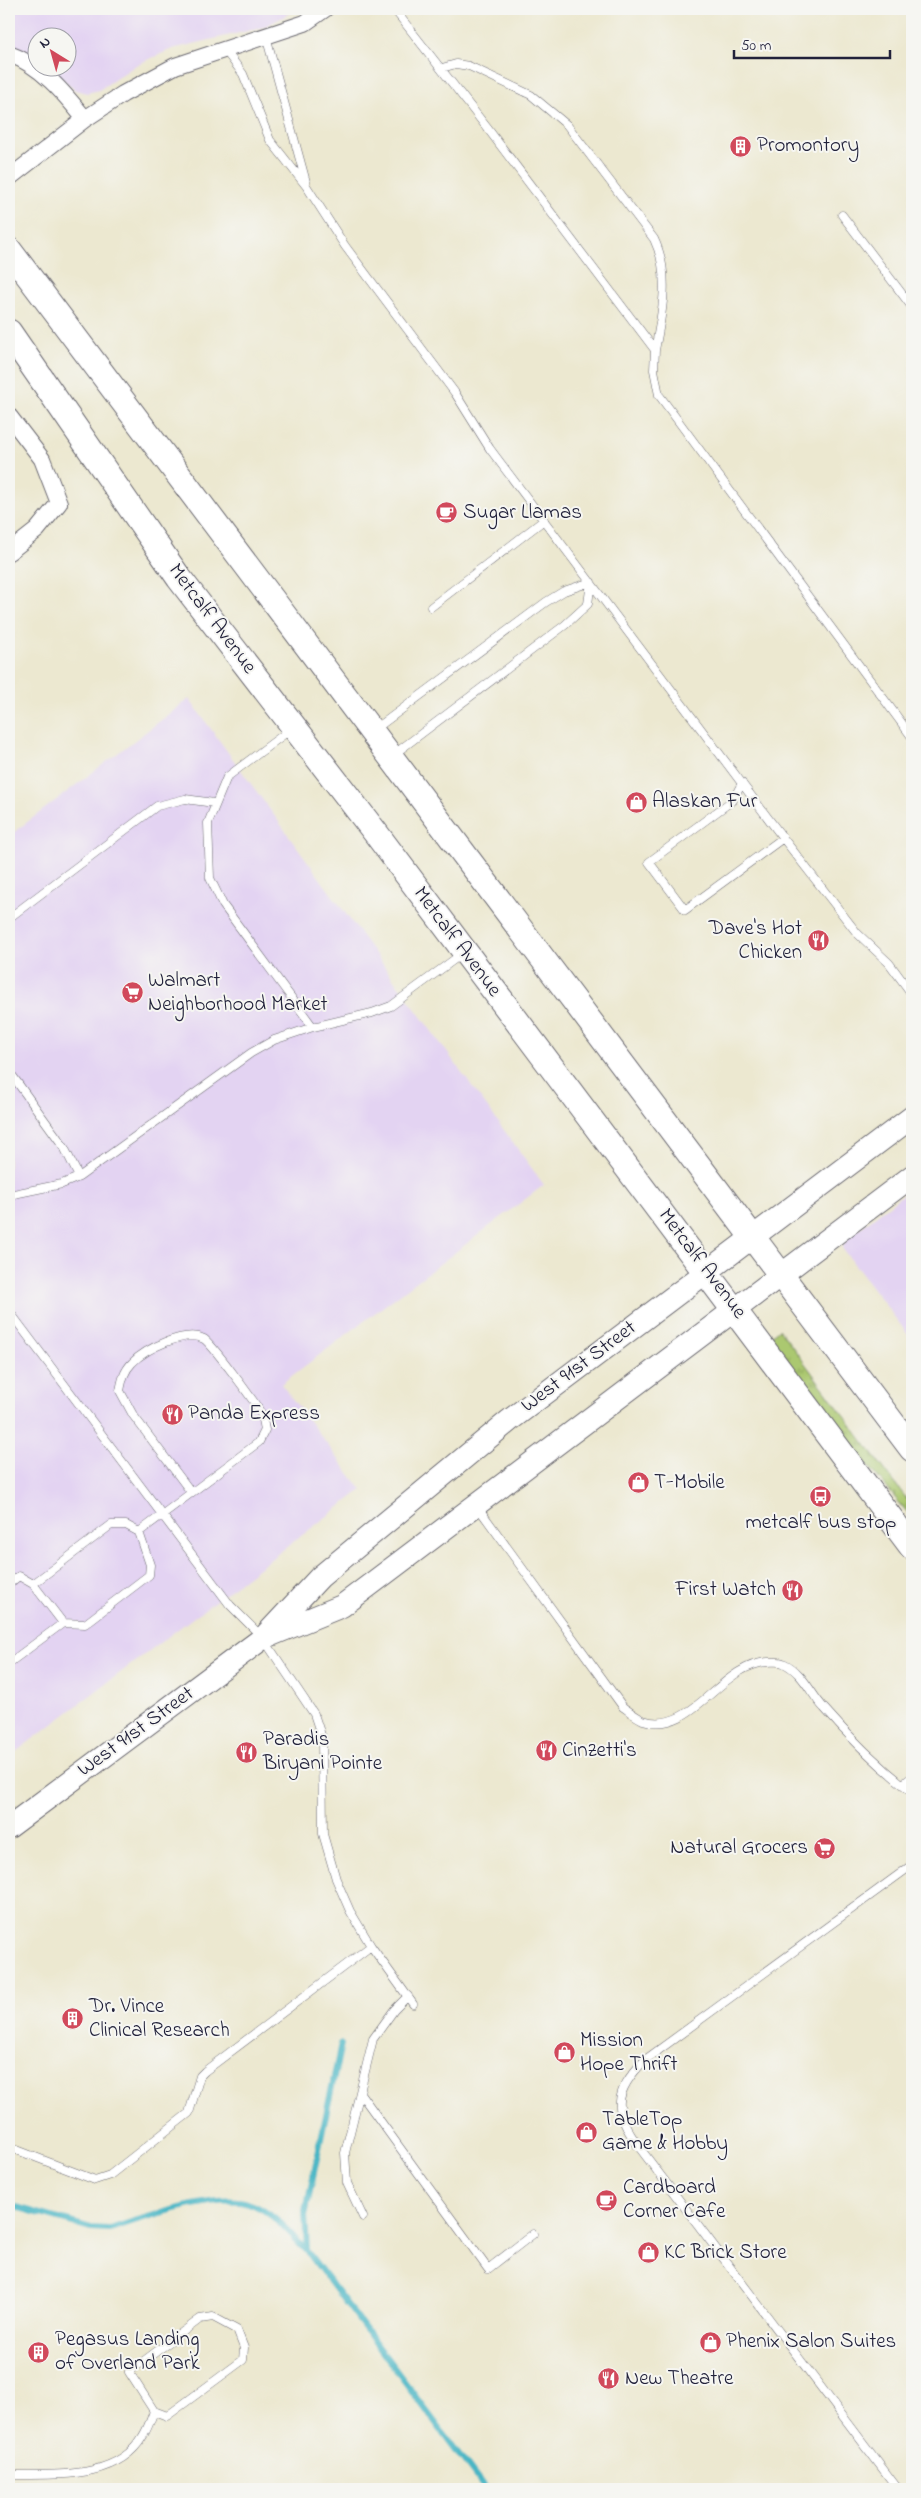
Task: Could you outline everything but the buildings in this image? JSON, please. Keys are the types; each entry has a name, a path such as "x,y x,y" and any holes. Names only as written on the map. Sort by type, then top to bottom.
{"main road":[{"path":"9,250 912,1448"},
{"name":"Metcalf Avenue","path":"9,332 179,578 292,728 375,832 735,1308 912,1546"}],"street":[{"path":"9,178 85,119 123,94 175,66 305,23 325,9"},
{"path":"9,54 42,73 65,95 85,119"},
{"path":"9,416 42,459 59,503 37,530 9,552"},
{"name":"West 91st Street","path":"9,1827 263,1638 320,1577 510,1420 912,1117"},
{"name":"West 91st Street","path":"263,1638 342,1606 780,1273 912,1176"}],"lane":[{"path":"394,9 442,68 655,350"},
{"path":"266,36 307,187"},
{"path":"225,50 243,74 270,140 307,187 345,246 455,393 490,449 783,838 857,933 888,963 912,994"},
{"path":"442,68 456,64 469,66 524,91 538,101 567,125 654,239 662,255 664,277 662,316 655,350 654,370 659,395 912,738"},
{"path":"842,215 912,307"},
{"path":"431,607 544,520"},
{"path":"373,731 546,602 564,591 591,582"},
{"path":"391,756 565,625 588,604 591,582"},
{"path":"292,728 227,777 214,803 208,823 210,878 222,905 313,1028"},
{"path":"742,783 733,800 649,862 685,910 783,838"},
{"path":"9,918 157,806 185,799 214,803"},
{"path":"9,1195 62,1184 79,1177 251,1053 274,1040 313,1028 372,1014 391,1006 464,952"},
{"path":"9,1071 64,1147 79,1177"},
{"path":"9,1311 230,1606 263,1638 314,1714 322,1738 323,1834 336,1879 350,1911 371,1946 413,2004"},
{"path":"140,1532 259,1442 265,1430 260,1412 240,1384 206,1340 192,1335 160,1345 132,1363 125,1372 120,1391 124,1401 191,1492"},
{"path":"476,1505 624,1707 640,1719 653,1723 668,1723 685,1714 742,1668 759,1662 782,1662 799,1674 823,1707 882,1768 912,1792"},
{"path":"9,1663 63,1623 84,1624 149,1575 150,1565 140,1532 126,1525 111,1525 33,1584"},
{"path":"9,1584 19,1576 33,1584 63,1623"},
{"path":"903,1784 912,1777"},
{"path":"898,2489 623,2125 621,2092 629,2076 645,2060 912,1865"},
{"path":"9,2148 95,2180 110,2175 189,2114 200,2076 204,2070 371,1946"},
{"path":"363,2216 347,2183 346,2153 373,2039 394,2010 408,1996"},
{"path":"360,2093 488,2269 533,2234"},
{"path":"213,2317 237,2330 244,2348 243,2360 167,2416 154,2411 128,2372 200,2319 213,2317"},
{"path":"9,2475 61,2475 99,2468 126,2454 142,2437 154,2411"}],"shaded area":[{"path":"9,9 298,9 264,27 172,49 136,65 99,90 87,93 75,90 61,78 78,78 78,28 28,28 28,52 9,43"},
{"path":"189,699 544,1185 281,1384 362,1490 9,1757 9,836"},
{"path":"912,1187 912,1340 842,1248 848,1238"}],"green space":[{"path":"779,1329 912,1506 912,1518 821,1409 776,1346 771,1336"}],"waterway":[{"path":"307,2251 305,2215 341,2044"},
{"path":"9,2205 91,2228 109,2229 159,2213 218,2201 248,2203 265,2211 280,2223 307,2251 485,2489"}],"place":[{"name":"Promontory","path":"741,146"},
{"name":"Sugar Llamas","path":"447,513"},
{"name":"Alaskan Fur","path":"636,802"},
{"name":"Dave's Hot Chicken","path":"818,941"},
{"name":"Walmart Neighborhood Market","path":"132,993"},
{"name":"Panda Express","path":"172,1414"},
{"name":"T-Mobile","path":"638,1483"},
{"name":"metcalf bus stop","path":"821,1496"},
{"name":"First Watch","path":"792,1590"},
{"name":"Cinzetti's","path":"546,1751"},
{"name":"Paradis Biryani Pointe","path":"247,1752"},
{"name":"Natural Grocers","path":"824,1848"},
{"name":"Dr. Vince Clinical Research","path":"73,2019"},
{"name":"Mission Hope Thrift","path":"564,2053"},
{"name":"TableTop Game & Hobby","path":"586,2132"},
{"name":"Cardboard Corner Cafe","path":"607,2200"},
{"name":"KC Brick Store","path":"648,2253"},
{"name":"Phenix Salon Suites","path":"710,2342"},
{"name":"Pegasus Landing of Overland Park","path":"39,2352"},
{"name":"New Theatre","path":"609,2379"}]}
